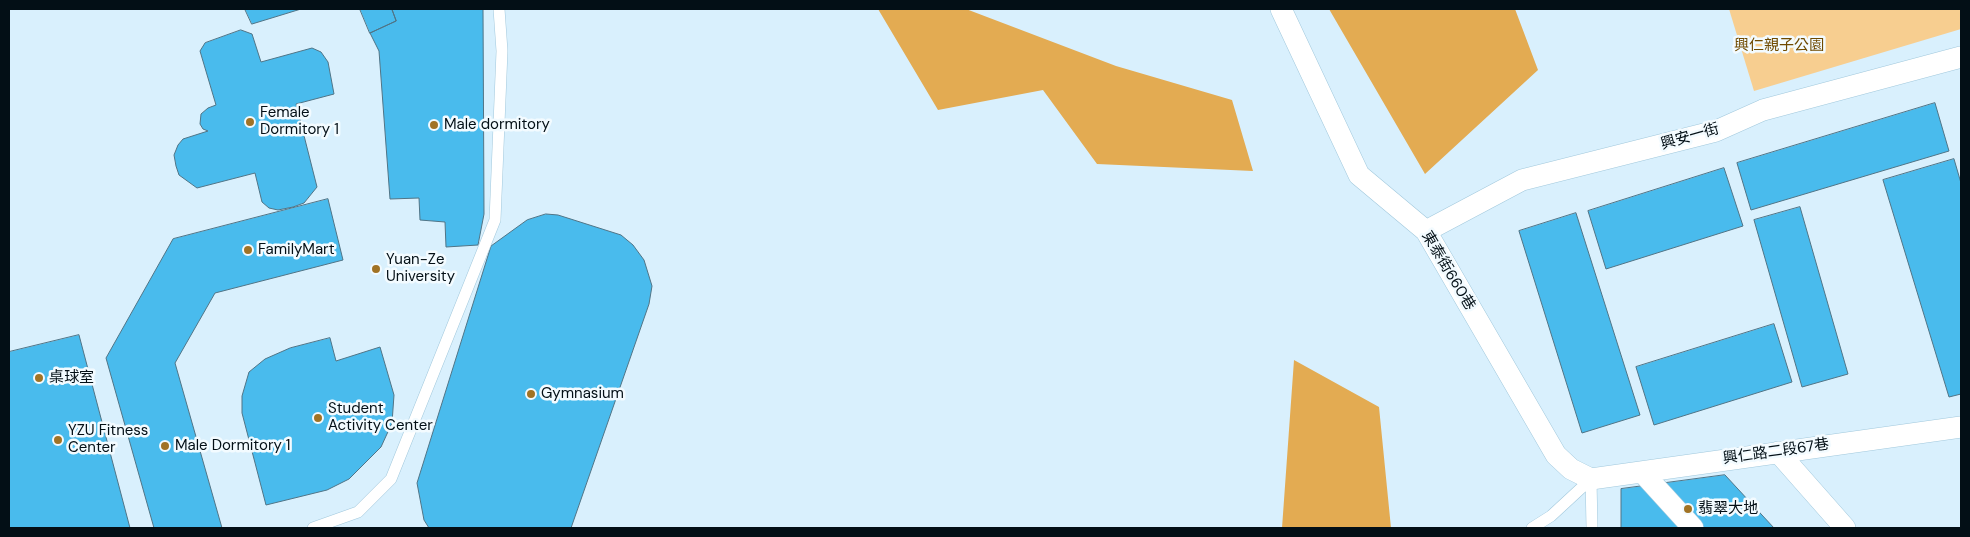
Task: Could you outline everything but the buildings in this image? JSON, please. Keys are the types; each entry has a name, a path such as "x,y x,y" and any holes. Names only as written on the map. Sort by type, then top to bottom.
{"street":[{"name":"東泰街660巷","path":"1281,9 1359,175 1426,231 1556,455 1571,469 1592,479"},
{"name":"興安一街","path":"1426,231 1522,180 1716,131 1763,110 1961,57"},
{"name":"興仁路二段67巷","path":"1592,479 1961,427"},
{"path":"1778,452 1845,528"},
{"path":"1642,472 1693,528"}],"lane":[{"path":"313,528 358,512 391,479 495,220 502,51 500,9"},
{"path":"1532,528 1551,516 1592,479"},
{"path":"1592,479 1592,528"}],"green space":[{"name":"興仁親子公園","path":"1729,9 1961,9 1961,29 1754,91"}],"shaded area":[{"path":"878,9 966,9 1116,66 1232,100 1253,171 1097,164 1043,90 938,110"},
{"path":"1329,9 1515,9 1538,70 1425,174"},
{"path":"1294,360 1379,407 1391,528 1282,528"}],"place":[{"name":"Female Dormitory 1","path":"250,122"},
{"name":"Male dormitory","path":"434,125"},
{"name":"FamilyMart","path":"248,250"},
{"name":"Yuan-Ze University","path":"376,269"},
{"name":"桌球室","path":"39,378"},
{"name":"Gymnasium","path":"531,394"},
{"name":"Student Activity Center","path":"318,418"},
{"name":"YZU Fitness Center","path":"58,440"},
{"name":"Male Dormitory 1","path":"165,446"},
{"name":"翡翠大地","path":"1688,509"}]}
